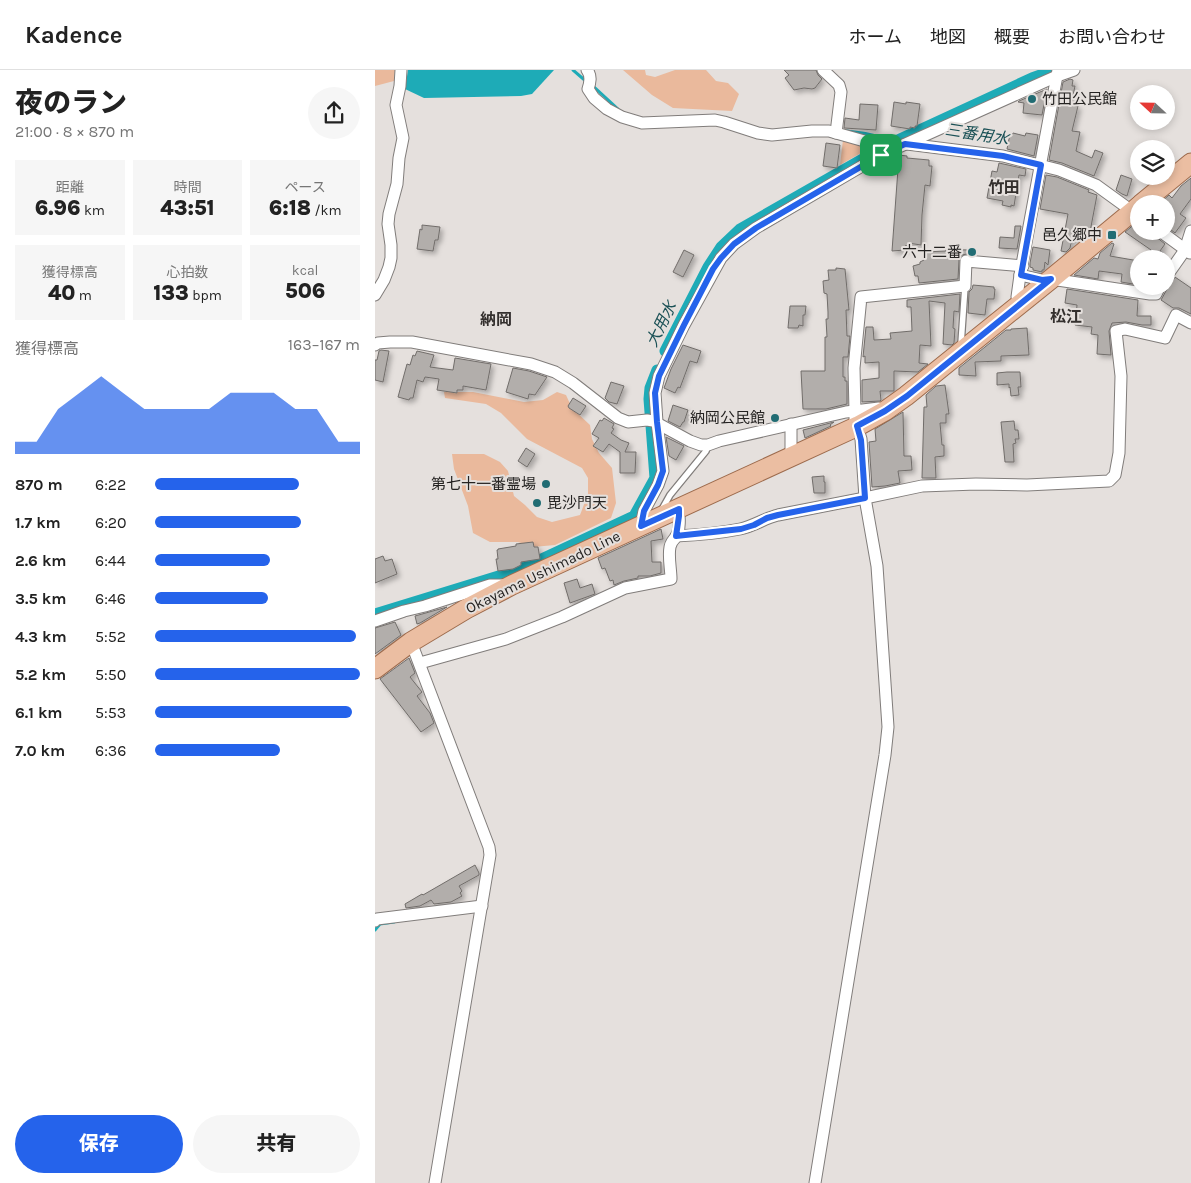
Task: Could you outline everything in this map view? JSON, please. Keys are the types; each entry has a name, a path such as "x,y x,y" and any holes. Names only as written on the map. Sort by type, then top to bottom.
{"main road":[{"name":"Okayama Ushimado Line","path":"1154,195 1191,163"},
{"name":"Okayama Ushimado Line","path":"375,669 411,642 466,609 512,585 794,455 856,418 885,411 907,396 1130,215"}],"street":[{"path":"375,295 384,280 391,258 389,214 397,184 403,138 396,105 401,70"},
{"path":"587,70 590,79 588,89 594,98 607,109 622,117 642,123 657,124 689,120 715,120 758,133 772,135 829,131 875,144 879,152"},
{"path":"823,70 839,84 841,92 837,133"},
{"path":"641,526 644,511 663,471 653,421 655,393 659,376 717,255 756,228 879,152 905,144 1057,73 1074,70"},
{"path":"1022,303 1017,297 1021,270 1057,73"},
{"path":"905,144 1003,156 1041,165 1059,170 1095,186 1130,205"},
{"path":"1175,267 1188,252 1191,230"},
{"path":"1172,240 1188,252"},
{"path":"815,1183 888,727 877,566 865,498 861,440 856,418 853,368 861,297 965,286 966,261 1021,270 1042,280 1051,279 1130,291"},
{"path":"676,536 741,529 778,515 922,486 1027,485 1109,481 1115,475 1119,453 1121,376 1116,331 1125,329 1165,338 1177,315 1191,323"},
{"path":"375,345 390,342 412,342 531,364 555,372 573,383 618,418 628,422 653,421 690,441 701,444 708,445 846,412 856,418"},
{"path":"791,424 791,450 794,455"},
{"path":"420,663 506,639 625,588 671,579 669,548 676,536 679,509"},
{"path":"375,621 490,585 512,585"},
{"path":"411,642 489,847 489,860 435,1183"},
{"path":"376,919 481,906"}],"lane":[{"path":"965,286 961,344 965,348"},
{"path":"659,518 660,512 670,495 706,451 708,445"}],"shaded area":[{"path":"375,70 395,70 394,81 375,86"},
{"path":"623,70 645,70 646,75 655,77 675,70 706,70 716,81 728,83 739,94 732,111 673,108 652,95"},
{"path":"843,140 867,145 868,149 840,165"},
{"path":"444,392 473,392 524,402 543,400 557,392 566,395 572,408 590,425 592,439 599,453 612,468 616,503 611,518 555,545 533,547 518,542 490,542 473,533 468,506 454,469 452,454 484,454 500,462 508,471 514,496 537,517 552,522 580,515 588,494 588,478 582,468 527,439 501,413 486,404 445,398"}],"water":[{"path":"408,70 554,70 532,94 521,96 424,98 405,89"}],"building":[{"path":"784,70 816,70 822,79 815,88 794,90 785,78 789,75"},
{"path":"1070,79 1073,80 1072,86 1075,86 1071,105 1078,106 1072,131 1080,132 1076,151 1092,158 1095,150 1103,153 1094,176 1062,163 1049,160 1063,82"},
{"name":"竹田公民館","path":"1047,89 1042,115 1023,113 1024,103 1019,101"},
{"path":"894,102 920,104 917,126 915,128 891,126"},
{"path":"860,104 878,105 876,130 844,128 845,118 859,120"},
{"path":"1013,133 1025,136 1026,133 1038,135 1034,156 1007,149 1010,134 1012,135"},
{"path":"826,143 840,145 837,168 823,166"},
{"path":"899,155 907,156 907,158 929,160 929,166 932,166 930,186 925,185 921,245 908,243 905,246 905,250 892,251"},
{"path":"999,163 1026,169 1025,176 1019,175 1014,206 1011,205 1011,207 1002,205 1003,201 987,198 992,171 997,172"},
{"path":"1046,175 1057,177 1097,195 1090,232 1087,235 1080,233 1078,240 1072,239 1070,248 1066,252 1061,251 1068,214 1040,209"},
{"path":"1121,175 1130,178 1127,196 1116,190"},
{"path":"1191,178 1191,199 1180,214 1186,218 1175,233 1174,195 1181,186"},
{"path":"422,225 440,227 438,240 435,240 433,251 417,249"},
{"path":"1015,226 1021,226 1017,249 999,248 1000,237 1014,238"},
{"path":"1130,228 1130,235 1125,232"},
{"path":"1137,240 1160,240 1165,244 1161,250 1151,250"},
{"path":"1112,243 1114,244 1110,256 1130,259 1130,284 1121,282 1122,274 1099,271 1098,279 1074,275 1094,258 1098,259 1100,253"},
{"path":"1033,247 1050,250 1048,265 1045,262 1042,272 1033,270 1030,267"},
{"path":"946,249 967,250 967,254 962,255 959,260 958,279 919,283 913,266 920,264 924,260 924,252 946,251"},
{"path":"684,250 694,255 683,277 673,272"},
{"path":"836,268 845,269 849,310 846,310 847,336 850,336 848,357 843,357 843,377 847,381 847,404 826,409 803,409 801,371 825,371 825,337 827,337 826,319 828,319 828,312 827,294 824,293 823,281 829,280 828,270 836,270"},
{"path":"1175,277 1191,288 1191,314 1179,308 1173,308 1161,300 1164,295 1175,295"},
{"path":"973,285 994,287 995,289 994,299 987,299 985,315 968,313 969,292"},
{"path":"1067,289 1138,300 1137,316 1151,316 1151,325 1126,322 1112,323 1109,331 1111,355 1097,354 1098,335 1091,334 1092,327 1075,325 1077,305 1065,303"},
{"path":"960,294 959,312 954,311 954,343 952,345 943,344 945,303 929,301 931,346 920,345 919,363 928,364 918,372 894,371 894,391 880,391 880,401 862,402 862,380 879,378 879,362 865,363 865,356 863,357 866,327 873,327 874,340 891,339 890,333 912,331 911,307 907,307 907,300"},
{"path":"790,306 806,306 805,315 803,315 803,326 799,325 798,328 788,328"},
{"path":"1027,328 1029,355 1001,356 1001,361 975,362 976,376 959,375 959,368 1006,330"},
{"path":"683,345 701,351 697,363 690,361 680,388 678,387 675,393 664,388"},
{"path":"381,350 389,351 383,382 375,380 375,360 377,360"},
{"path":"417,351 434,355 430,367 453,370 455,358 491,364 486,390 463,386 463,390 457,390 457,393 437,390 439,379 425,377 423,382 417,380 413,398 409,400 398,397 407,364 410,365 413,355 415,356"},
{"path":"513,368 547,377 535,395 529,394 528,399 506,392"},
{"path":"1020,372 1021,387 1018,387 1019,395 1011,396 1009,384 997,385 997,373"},
{"path":"611,382 624,386 617,404 609,402 605,398"},
{"path":"945,385 949,414 946,414 946,423 940,423 944,456 935,457 936,478 922,478 924,407 927,407 926,395 936,386"},
{"path":"573,398 586,406 580,415 568,406"},
{"path":"673,405 688,410 680,427 668,421"},
{"path":"903,412 904,456 911,456 912,470 898,471 900,483 872,487 869,442 876,441 875,429"},
{"path":"604,418 614,424 612,428 614,429 611,433 629,443 625,452 636,452 635,473 620,473 620,452 609,444 603,452 593,446 599,438 592,434 600,420 602,421"},
{"path":"1014,421 1019,439 1015,439 1016,443 1013,444 1014,462 1005,462 1001,422"},
{"path":"834,422 831,426 805,438 803,430"},
{"path":"666,437 684,446 676,460 669,456"},
{"path":"526,448 535,454 527,467 518,461"},
{"path":"824,476 825,493 814,493 812,477"},
{"path":"661,529 663,539 651,541 652,562 661,562 661,573 650,576 638,576 638,578 614,585 613,580 610,581 605,568 602,569 598,558"},
{"path":"533,542 534,547 538,547 540,559 521,562 521,565 513,569 498,571 496,559 498,559 498,549"},
{"path":"383,556 385,561 392,559 397,574 375,583 375,559"},
{"path":"577,579 580,588 592,584 595,594 570,603 564,583"},
{"path":"447,607 420,623 417,624 415,616"},
{"path":"395,622 401,635 375,654 375,628"},
{"path":"409,658 415,673 410,677 422,692 417,696 430,713 434,723 421,732 380,679"},
{"path":"475,865 479,875 459,886 462,896 451,902 434,904 431,900 420,906 406,908 405,904"}],"waterway":[{"path":"573,70 588,83"},
{"name":"大用水","path":"665,351 708,267 721,247 740,229 887,145 1032,78 1054,70"},
{"path":"593,86 618,109"},
{"path":"847,131 875,136 887,145"},
{"name":"大用水","path":"375,614 518,570 634,516 655,478 649,399 650,388 657,370"},
{"path":"375,930 380,924 394,922"}],"place":[{"name":"竹田公民館","path":"1032,99"},
{"name":"邑久郷中","path":"1112,235"},
{"name":"六十二番","path":"972,252"},
{"name":"納岡公民館","path":"775,418"},
{"name":"第七十一番霊場","path":"546,484"},
{"name":"毘沙門天","path":"537,503"}],"district":[{"name":"竹田","path":"1004,187"},
{"name":"松江","path":"1066,316"},
{"name":"納岡","path":"496,319"}],"route":[{"path":"905,144 1003,156 1041,165 1021,275 1042,280 1051,279 907,396 885,411 857,426 861,440 865,498 778,515 741,529 687,536 676,536 679,509 641,526 644,511 663,471 655,393 659,376 713,269 734,244 756,228 881,155 905,144"}],"water label":[{"name":"三番用水","path":"977,134"}]}
